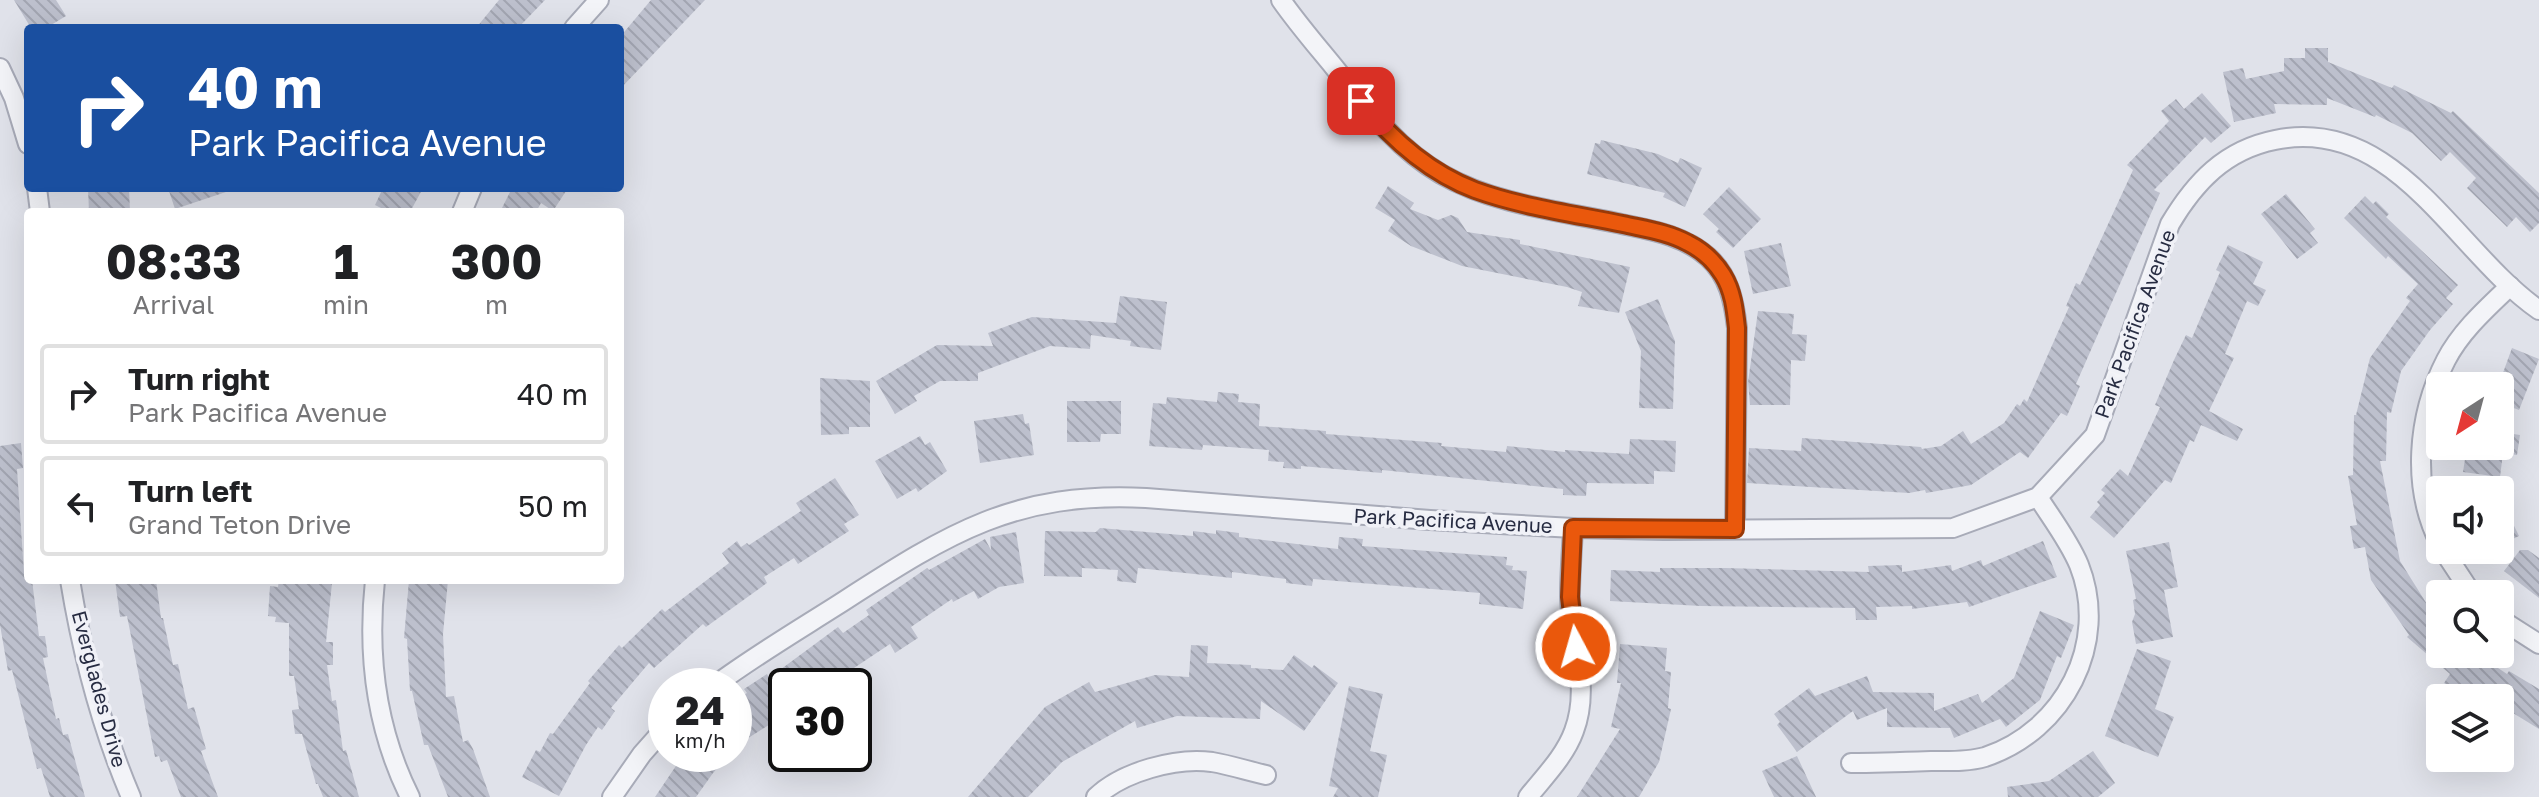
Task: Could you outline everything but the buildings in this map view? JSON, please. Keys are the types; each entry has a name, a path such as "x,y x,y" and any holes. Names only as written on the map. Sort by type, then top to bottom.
{"street":[{"path":"578,24 599,0"},
{"path":"1281,0 1380,124 1408,152 1442,175 1475,190 1513,201 1662,233 1688,243 1709,258 1724,277 1734,300 1737,328 1735,529"},
{"path":"0,68 24,131"},
{"name":"Park Pacifica Avenue","path":"742,668 922,551 995,517 1032,505 1109,496 1573,528 1953,528 2038,497 2095,435 2170,224 2186,198 2205,175 2227,157 2255,144 2288,137 2321,138 2352,146 2383,161 2409,182 2510,286 2539,310"},
{"path":"2426,504 2421,477 2421,445 2426,415 2446,359 2463,334 2510,286"},
{"path":"1851,763 1983,758 2034,732 2055,710 2080,668 2087,640 2088,614 2079,565 2038,497"},
{"path":"1528,797 1574,733 1580,709 1580,667 1570,597 1573,528"},
{"name":"Everglades Drive","path":"71,584 108,735 131,797"},
{"path":"375,584 372,661 378,702 387,741 410,797"},
{"path":"2514,628 2539,644"},
{"path":"612,797 648,747"},
{"path":"1096,797 1145,769 1182,762 1210,761 1266,775"}],"route":[{"path":"1361,101 1408,152 1442,175 1475,190 1662,233 1688,243 1709,258 1724,277 1734,300 1737,328 1735,529 1573,528 1570,597 1576,647"}]}
